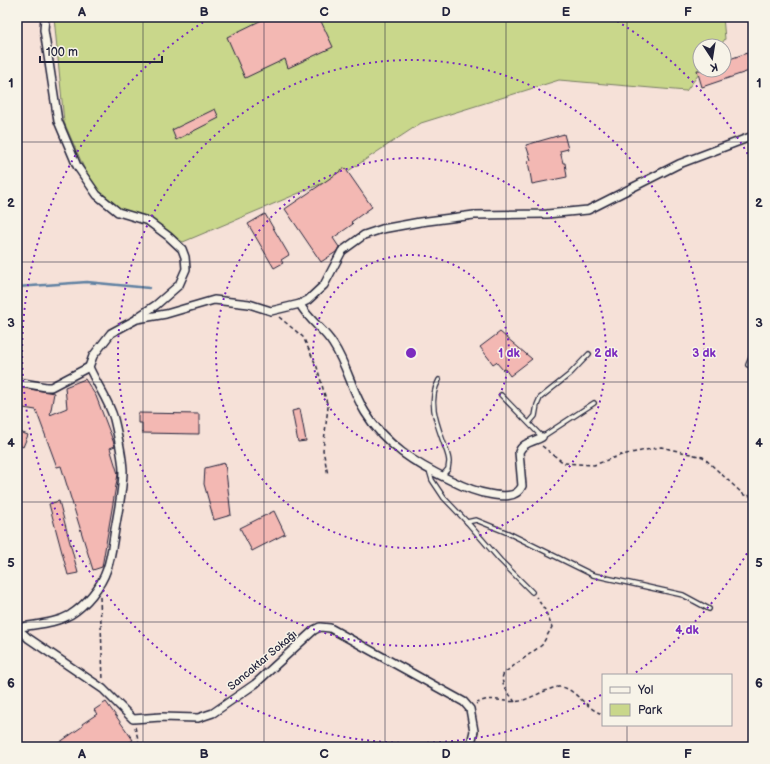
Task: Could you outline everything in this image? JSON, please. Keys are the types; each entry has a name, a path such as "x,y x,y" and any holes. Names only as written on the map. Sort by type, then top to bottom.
{"street":[{"path":"17,382 42,387 51,387 89,367 93,356 111,333 156,305 179,285 186,269 185,257 182,249 148,221 118,212 97,195 78,166 58,122 44,30 45,17"},
{"path":"137,318 166,314 214,300 249,304 271,311 300,304 308,300 324,285 342,251 364,235 397,226 474,215 547,214 588,210 679,164 753,136"},
{"path":"300,304 305,312 334,344 354,390 375,426 395,448 428,470 487,494 502,496 512,495 520,490 522,486 519,452 521,448 528,443 539,438"},
{"path":"17,628 63,619 78,609 87,601 100,583 109,564 120,500 123,470 113,418 89,367"},
{"name":"Sancaktar Sokağı","path":"133,719 160,717 198,718 213,713 255,684 314,630 323,627 337,631 350,640 464,702 470,709"},
{"path":"17,628 28,638 103,689 133,719"},
{"path":"470,709 474,731 470,747"}],"lane":[{"path":"748,364 753,353"},
{"path":"528,423 535,416 540,398 570,374 589,354"},
{"path":"439,380 434,392 435,418 449,462 448,469 442,476"},
{"path":"501,395 528,423 539,438 594,404"},
{"path":"428,470 438,490 468,522 500,560 532,592"},
{"path":"468,522 476,520 508,533 592,574 683,595 709,609"}],"path":[{"path":"271,311 303,337 317,367 328,407 323,450 328,475"},
{"path":"539,438 564,463 594,465 621,455 661,447 704,457 744,495 753,496"},
{"path":"100,583 103,689"},
{"path":"515,702 503,682 502,676 542,645 552,627 545,610 532,592"},
{"path":"470,709 478,702 486,699 515,702 525,700 554,688 563,687 569,688 587,706 602,714"},
{"path":"133,719 140,747"}],"green space":[{"path":"54,17 723,17 725,38 692,38 692,78 696,78 686,91 559,80 421,123 342,175 183,242 97,198 64,122"}],"building":[{"path":"268,17 319,17 333,47 288,68 285,59 245,78 227,37"},
{"path":"747,53 752,70 732,77 732,58"},
{"path":"699,78 728,78 702,87"},
{"path":"215,109 219,118 176,140 172,130"},
{"path":"564,134 568,149 560,151 563,163 565,163 567,177 532,184 528,161 531,160 526,145"},
{"path":"345,168 372,207 351,222 353,224 333,238 339,247 336,252 321,262 285,209"},
{"path":"265,214 289,255 281,260 283,263 274,268 248,224"},
{"path":"500,332 532,359 510,376 505,369 503,370 496,362 493,364 480,347"},
{"path":"85,379 96,396 115,446 110,448 118,474 102,567 93,570 61,466 57,467 36,410 17,407 17,387 54,393 50,415 67,408 65,387"},
{"path":"300,409 306,441 298,442 292,411"},
{"path":"138,413 199,414 199,434 142,433 142,423 138,423"},
{"path":"17,431 28,435 23,447 17,444"},
{"path":"225,463 231,515 214,520 204,484 205,468"},
{"path":"59,501 78,573 68,575 49,504"},
{"path":"274,511 285,534 252,551 240,528"},
{"path":"106,702 133,740 122,747 53,747 83,726 82,724 97,714 94,710"}],"waterway":[{"path":"17,287 87,282 149,288"}]}
